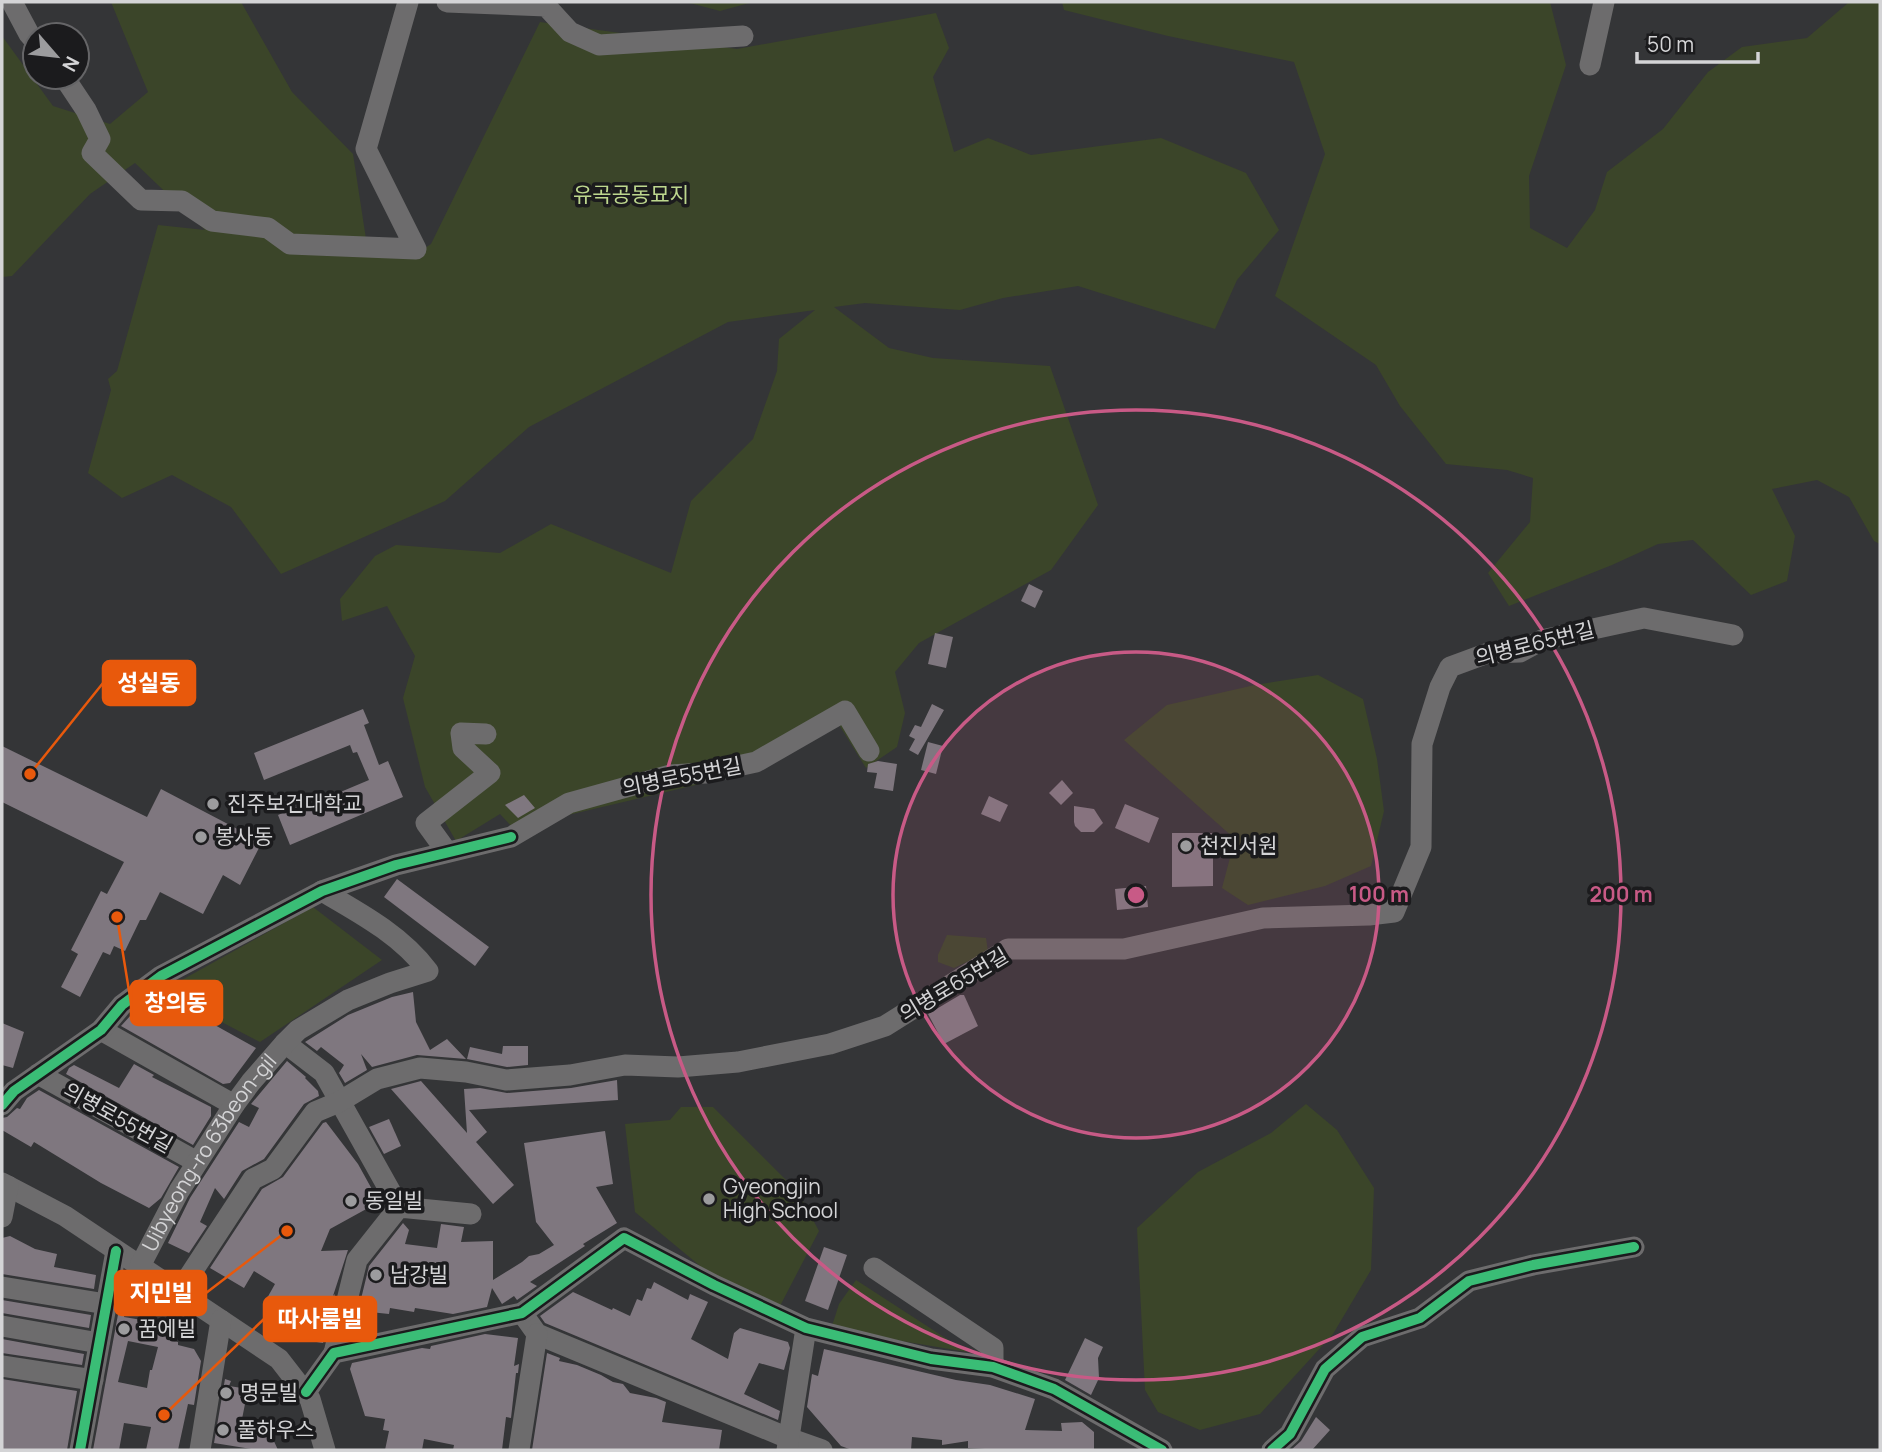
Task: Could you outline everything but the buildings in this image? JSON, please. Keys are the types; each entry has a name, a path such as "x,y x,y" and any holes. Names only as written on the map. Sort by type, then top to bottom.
{"street":[{"path":"12,2 22,21"},
{"path":"73,91 100,139 92,153 141,200 182,201 212,221 268,228 290,244 416,249 366,149 408,2"},
{"path":"447,2 546,6 570,32 599,45 743,36"},
{"path":"1590,65 1604,2"},
{"name":"의병로65번길","path":"190,1275 253,1179 273,1169 315,1112 339,1102 377,1079 420,1068 466,1072 506,1080 570,1075 625,1065 678,1067 738,1062 830,1044 885,1026 1008,949 1124,949 1263,918 1394,912 1421,847 1422,744 1440,687 1450,667 1488,653 1520,652 1542,640 1644,618 1733,635"},
{"name":"의병로55번길","path":"447,852 511,837 569,803 670,775 705,773 756,762 845,711 869,751"},
{"path":"2,1105 14,1091 101,1030 122,1005 161,976 322,891 396,865 447,852 426,823 490,773 463,748 461,733 486,734"},
{"name":"Uibyeong-ro 63beon-gil","path":"140,1266 179,1191 234,1105 285,1043 298,1030 348,1000 428,971 421,961 375,922 322,891"},
{"path":"101,1030 234,1105"},
{"name":"Uibyeong-ro 63beon-gil","path":"285,1043 324,1073 399,1207"},
{"name":"의병로55번길","path":"38,1074 197,1162"},
{"path":"2,1217 5,1184 65,1216 279,1359 310,1399 325,1450"},
{"path":"306,1392 334,1353 357,1260 399,1207 471,1214"},
{"path":"334,1353 522,1313 624,1238 714,1285 806,1328 931,1359 993,1367 1054,1389 1163,1450"},
{"path":"1272,1450 1290,1434 1325,1369 1362,1336 1420,1318 1469,1282 1533,1265 1633,1247"},
{"path":"80,1450 116,1251"},
{"path":"874,1268 993,1348 993,1367"},
{"path":"2,1287 106,1304"},
{"path":"522,1313 537,1334 788,1444 822,1450"},
{"path":"200,1450 221,1320"},
{"path":"2,1326 99,1343"},
{"path":"788,1444 806,1328"},
{"path":"519,1450 537,1334"},
{"path":"2,1366 93,1380"}],"green space":[{"name":"유곡공동묘지","path":"111,2 241,2 292,92 353,154 368,252 410,258 431,244 540,22 737,49 936,13 949,48 933,77 954,152 988,138 1031,155 1161,138 1246,173 1279,230 1237,280 1215,329 1078,286 1003,298 960,310 865,303 834,307 889,348 933,358 1050,366 1098,505 1051,570 919,643 895,672 905,713 897,747 866,768 836,720 717,780 513,828 500,814 456,841 425,787 403,698 415,656 387,606 342,621 340,599 375,556 396,545 500,553 551,524 671,573 691,501 753,439 777,371 779,339 815,310 728,322 529,427 445,501 281,574 231,507 172,475 122,498 88,473 111,390 108,379 117,371 158,225 205,230 135,163 90,194 12,276 2,277 2,36 21,62 21,91 42,91 53,106 110,124 148,92"},
{"path":"686,2 753,2 720,11"},
{"path":"1062,2 1550,2 1566,65 1529,176 1530,228 1567,248 1595,210 1607,172 1663,129 1708,72 1742,47 1807,38 1848,2 1880,2 1880,544 1874,541 1849,497 1817,480 1772,489 1795,536 1787,581 1751,595 1693,540 1658,544 1509,606 1488,573 1530,522 1533,478 1507,470 1446,464 1400,406 1376,365 1275,296 1325,154 1294,62 1168,36 1064,10"},
{"path":"1318,675 1363,699 1377,759 1384,811 1371,866 1325,886 1248,905 1222,888 1235,839 1124,740 1167,705 1255,685"},
{"path":"313,907 382,960 260,1042 162,991"},
{"path":"947,935 986,938 988,952 954,968 938,962 938,955"},
{"path":"1306,1104 1337,1130 1374,1188 1371,1270 1333,1334 1260,1414 1200,1430 1158,1412 1145,1390 1137,1228 1198,1172 1271,1133"},
{"path":"681,1107 713,1107 798,1192 819,1231 780,1306 705,1270 635,1212 625,1124 670,1120"},
{"path":"856,1280 967,1352 831,1329 839,1304"}],"cycle path":[{"path":"2,1105 14,1091 101,1030 122,1005 161,976 322,891 396,865 511,837"},
{"path":"306,1392 334,1353 522,1313 624,1238 714,1285 806,1328 931,1359 993,1367 1054,1389 1162,1450"},
{"path":"1272,1450 1290,1434 1325,1369 1362,1337 1420,1318 1469,1281 1533,1265 1634,1247"},
{"path":"80,1450 116,1251"}],"place":[{"name":"성실동","path":"30,774"},
{"name":"진주보건대학교","path":"213,804"},
{"name":"봉사동","path":"201,837"},
{"name":"천진서원","path":"1186,846"},
{"name":"창의동","path":"117,917"},
{"name":"Gyeongjin High School","path":"709,1199"},
{"name":"동일빌","path":"351,1201"},
{"name":"지민빌","path":"287,1231"},
{"name":"남강빌","path":"376,1275"},
{"name":"꿈에빌","path":"124,1329"},
{"name":"명문빌","path":"226,1393"},
{"name":"따사룸빌","path":"164,1415"},
{"name":"풀하우스","path":"223,1430"}]}
